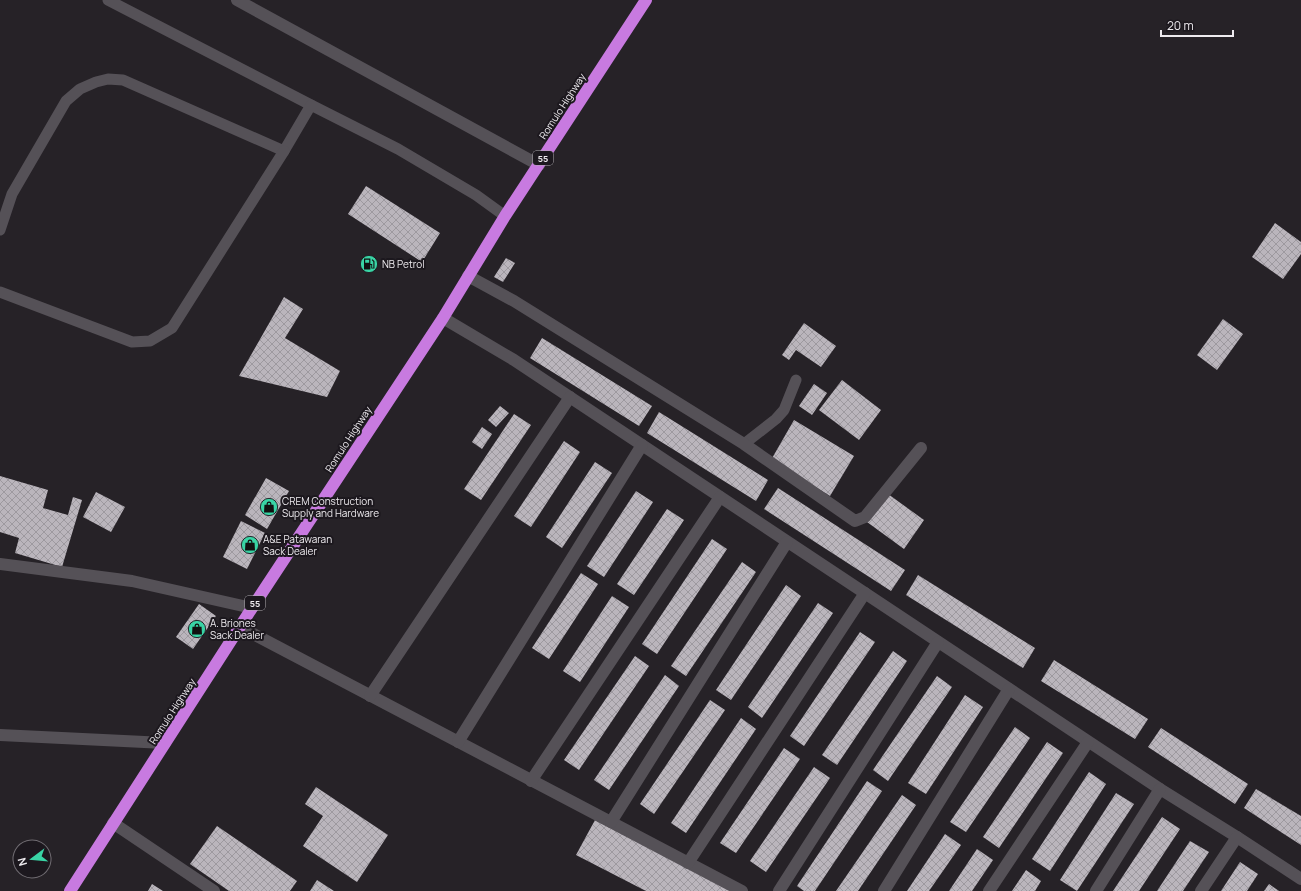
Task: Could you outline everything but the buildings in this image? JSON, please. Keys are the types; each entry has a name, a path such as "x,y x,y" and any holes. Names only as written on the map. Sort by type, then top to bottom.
{"highway":[{"name":"Romulo Highway","path":"70,891 252,608 443,318 505,216 646,0"}],"street":[{"path":"237,0 539,165"},
{"path":"468,276 514,301 744,444 855,521 865,517 921,448"},
{"path":"443,318 514,360 570,396 1088,742 1301,879"},
{"path":"370,696 570,396"},
{"path":"458,742 642,445"},
{"path":"531,781 720,497"},
{"path":"611,822 787,542"},
{"path":"0,564 132,581 252,608"},
{"path":"688,863 865,593"},
{"path":"240,627 742,891"},
{"path":"779,891 938,642"},
{"path":"884,891 1009,689"},
{"path":"0,735 165,743"},
{"path":"989,891 1088,742"},
{"path":"1096,891 1160,789"},
{"path":"113,823 214,891"},
{"path":"1201,891 1237,837"}],"lane":[{"path":"108,0 398,149 476,195 505,216"},
{"path":"0,230 12,194 66,101 80,90 96,82 108,79 123,80 284,151"},
{"path":"0,292 132,342 150,341 172,328 284,151 311,105"},
{"path":"744,444 776,419 784,410 796,380"}],"place":[{"name":"NB Petrol","path":"369,264"},
{"name":"CREM Construction Supply and Hardware","path":"269,507"},
{"name":"A&E Patawaran Sack Dealer","path":"250,545"},
{"name":"A. Briones Sack Dealer","path":"197,629"}]}
